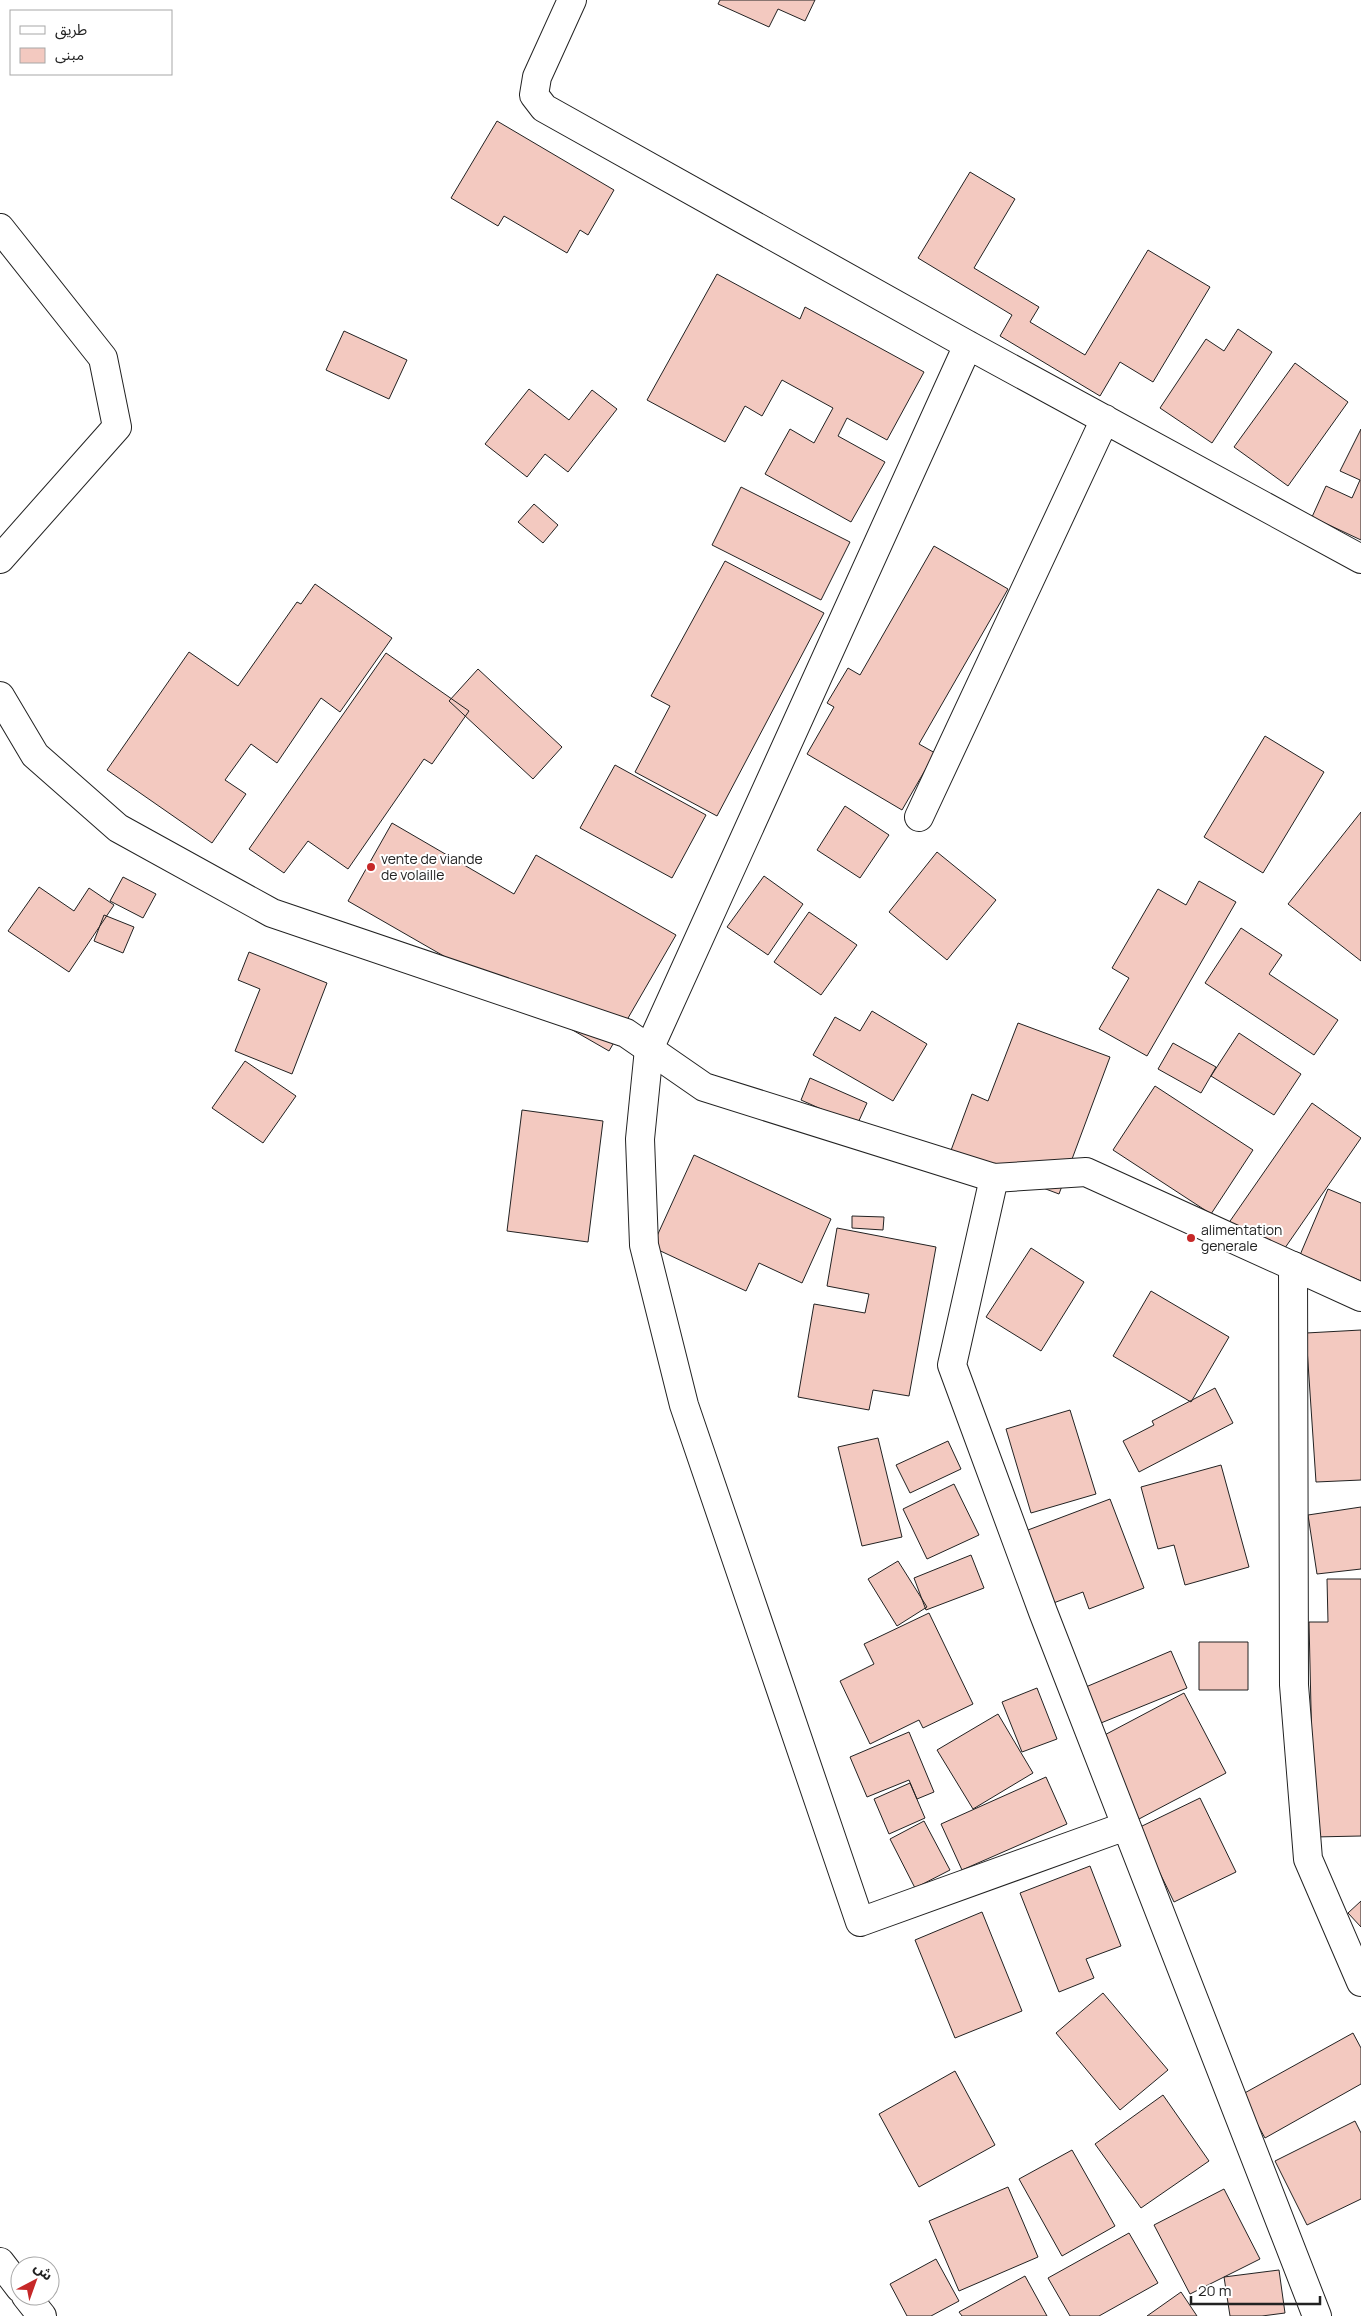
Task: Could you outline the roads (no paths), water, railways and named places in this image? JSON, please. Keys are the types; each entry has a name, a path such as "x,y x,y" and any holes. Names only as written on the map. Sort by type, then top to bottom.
{"street":[{"path":"572,0 537,77 534,95 544,108 968,345 1361,559"},
{"path":"0,228 103,358 117,427 0,559"},
{"path":"968,345 649,1049 640,1139 644,1245 684,1405 860,1922 1126,1826"},
{"path":"919,817 1105,419"},
{"path":"0,696 35,755 118,828 272,913 626,1033 704,1088 994,1178 1086,1172 1361,1297"},
{"path":"994,1178 952,1365 1043,1612 1317,2316"},
{"path":"1293,1266 1294,1686 1308,1859 1361,1982"},
{"path":"0,2262 10,2275"},
{"path":"34,2306 42,2316"}],"place":[{"name":"vente de viande de volaille","path":"371,867"},
{"name":"alimentation generale","path":"1191,1238"}]}
